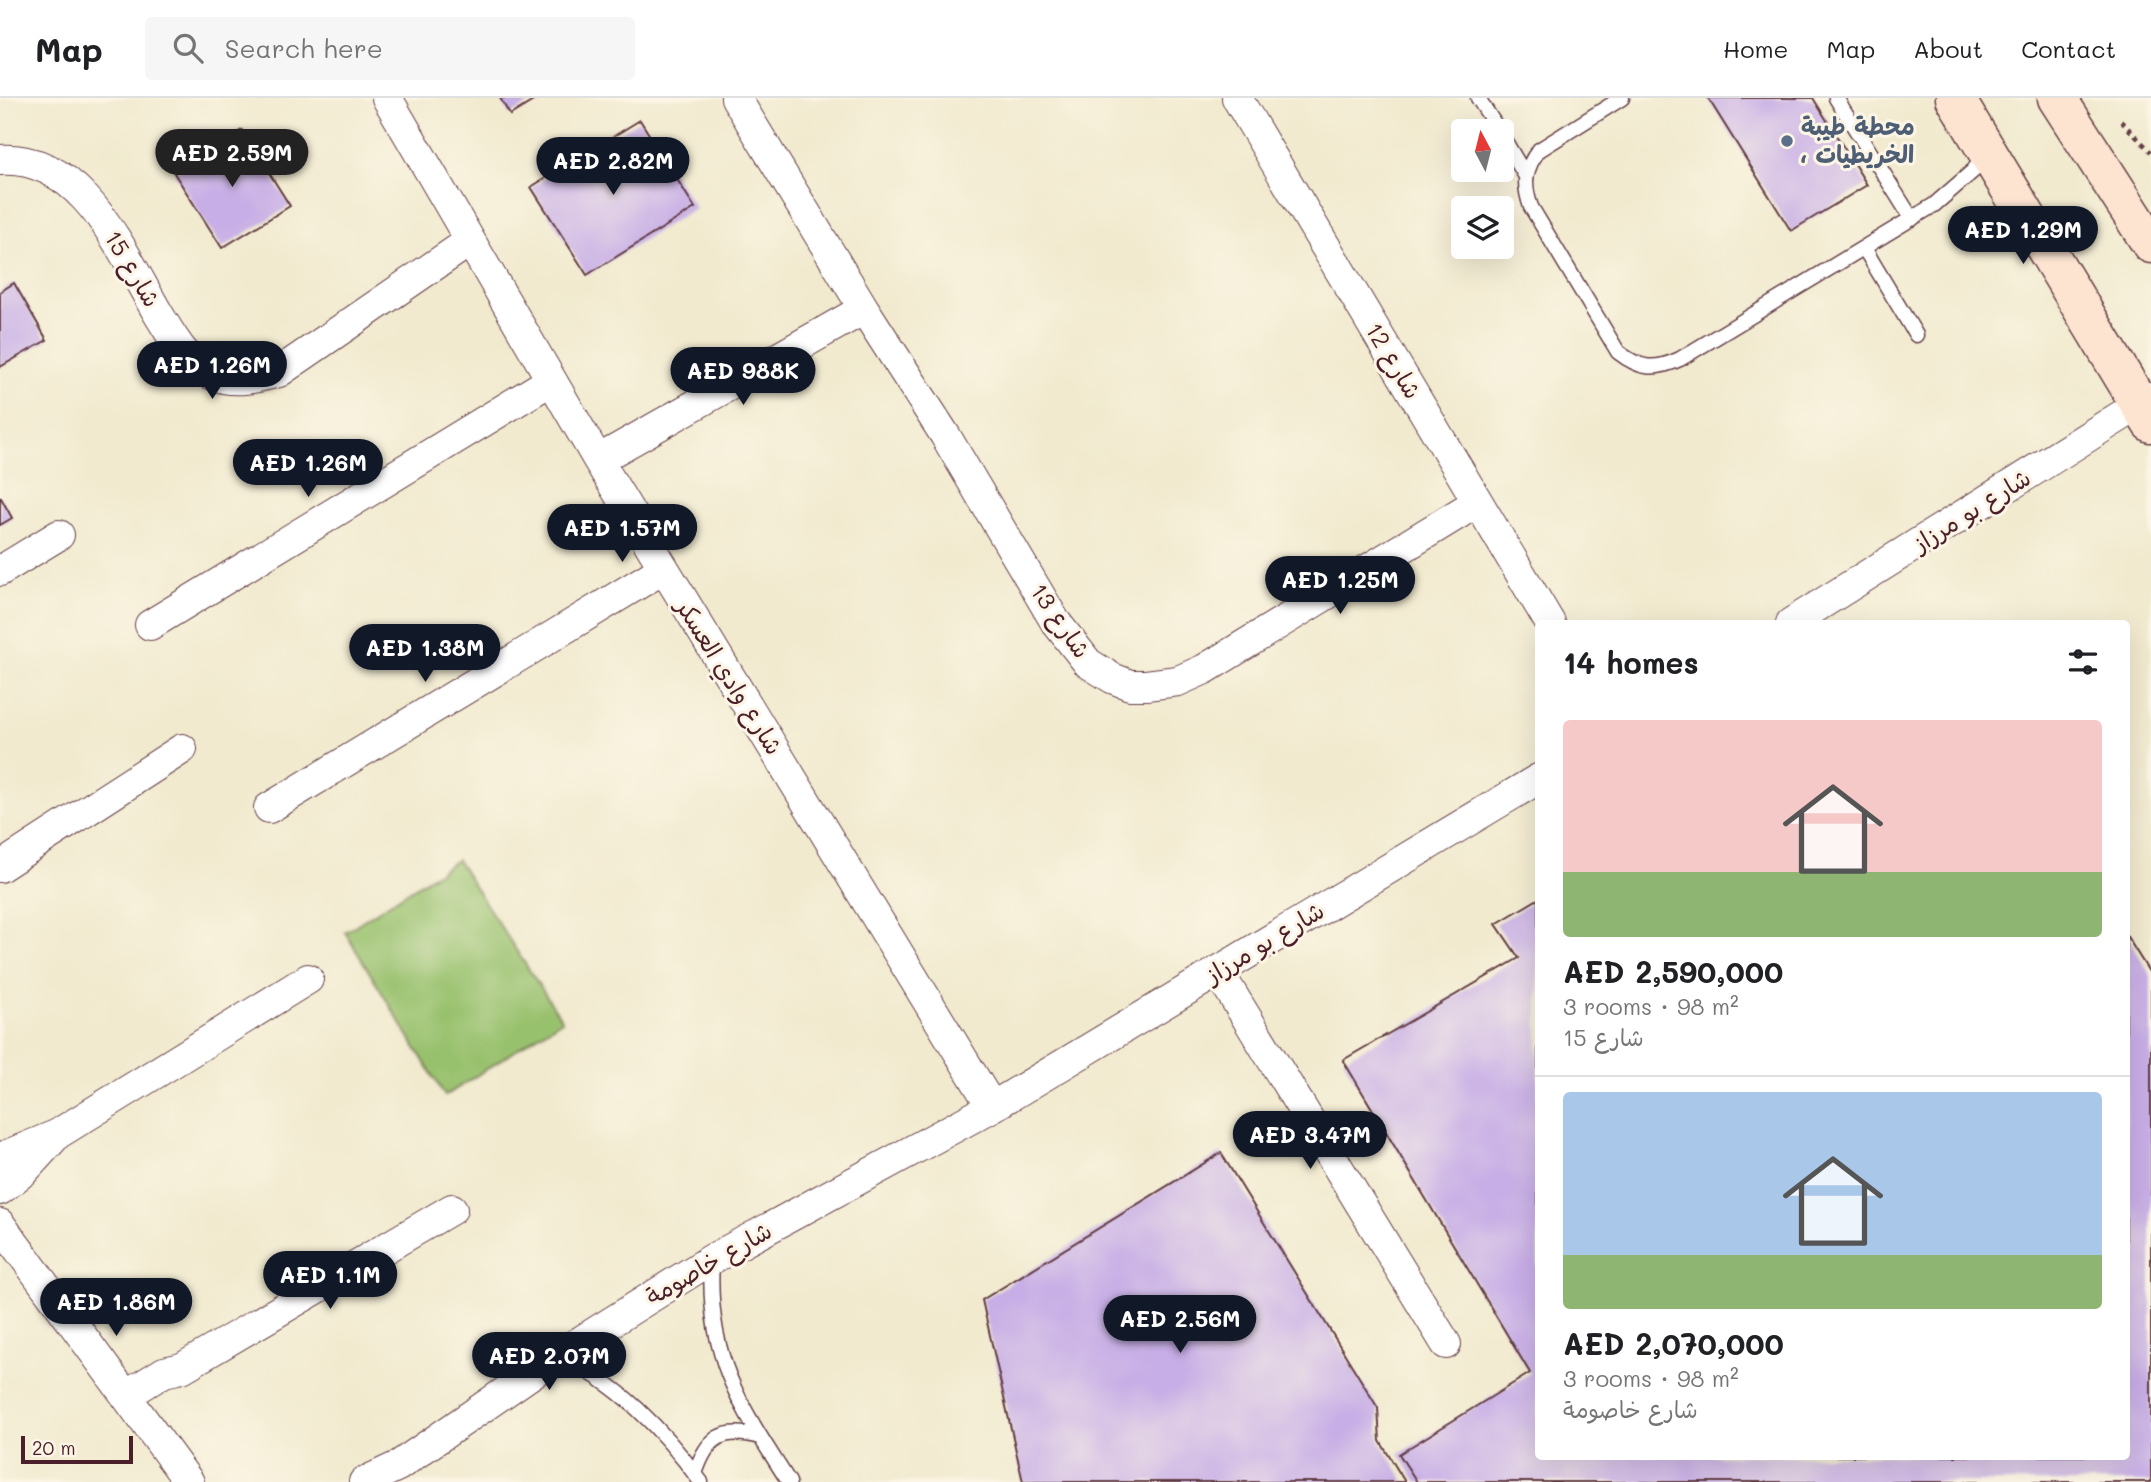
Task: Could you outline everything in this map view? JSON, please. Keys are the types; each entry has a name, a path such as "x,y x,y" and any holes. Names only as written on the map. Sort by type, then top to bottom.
{"main road":[{"path":"1955,98 2147,408"},
{"path":"2057,98 2151,244"}],"street":[{"name":"شارع وادي العسكر","path":"387,98 550,381 992,1107"},
{"name":"شارع 13","path":"736,98 864,309 945,435 1055,621 1088,663 1112,678 1130,685 1146,685 1178,681 1205,669 1476,503"},
{"name":"شارع 12","path":"1237,98 1548,620"},
{"name":"شارع 15","path":"0,160 36,165 60,175 82,193 106,226 186,356 213,375 230,380 253,379 279,372 470,241"},
{"path":"598,460 864,309"},
{"path":"150,625 550,381"},
{"name":"شارع بو مرزاز","path":"1796,620 2147,408"},
{"path":"0,571 59,535"},
{"path":"269,808 663,569"},
{"path":"0,867 182,749"},
{"name":"شارع بو مرزاز","path":"992,1107 1535,781"},
{"path":"1218,971 1446,1344"},
{"path":"0,1158 56,1135 308,979"},
{"name":"شارع خاصومة","path":"364,1482 398,1466 557,1356 712,1259 992,1107"},
{"path":"0,1190 23,1172 56,1135"},
{"path":"133,1404 173,1386 182,1368 452,1209"},
{"path":"0,1224 189,1482"}],"lane":[{"path":"1478,98 1491,119"},
{"path":"1622,98 1539,150 1530,161 1525,175 1525,191 1531,207 1618,352 1631,362 1648,367 1664,366 1680,359 1912,219 1954,189 1989,152"},
{"path":"1836,98 1912,219"},
{"path":"1514,157 1525,175"},
{"path":"1864,248 1916,335"},
{"path":"712,1259 711,1297 717,1343 736,1397 789,1482"},
{"path":"557,1356 584,1367 635,1406 698,1478"},
{"path":"698,1478 702,1453 717,1437 738,1432 760,1437"}],"path":[{"path":"2115,114 2151,152"}],"green space":[{"path":"457,860 562,1020 445,1096 345,932"}],"building":[{"path":"500,98 538,98 510,115"},
{"name":"محطة طيبة ، الخريطيات","path":"1708,98 1813,98 1867,185 1791,231"},
{"path":"640,120 695,208 587,275 531,187"},
{"path":"242,130 290,206 222,248 174,173"},
{"path":"14,283 47,340 0,367 0,292"},
{"path":"0,496 12,518 0,525"},
{"path":"1535,901 1535,1460 2130,1460 2130,941 2151,975 2151,1482 1417,1482 1399,1454 1530,1373 1343,1060 1519,958 1496,924"},
{"path":"1221,1153 1378,1408 1380,1441 1405,1482 1023,1482 982,1300"}],"place":[{"name":"محطة طيبة ، الخريطيات","path":"1787,141"}]}
